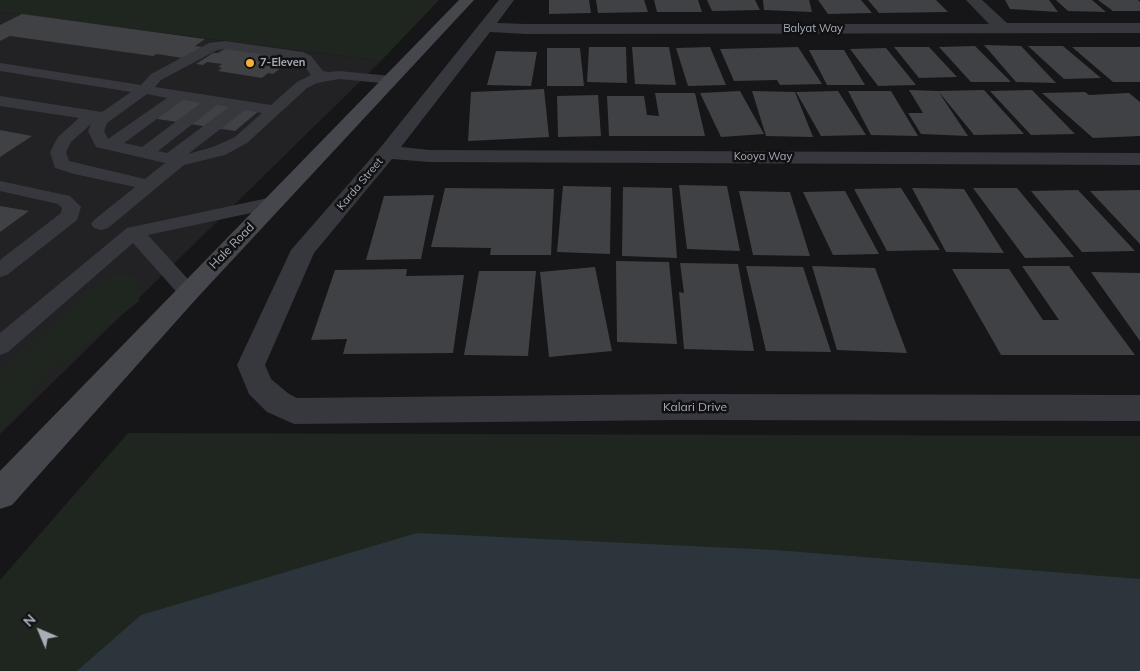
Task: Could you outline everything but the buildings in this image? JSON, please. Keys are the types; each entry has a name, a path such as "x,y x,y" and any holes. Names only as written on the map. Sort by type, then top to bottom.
{"main road":[{"name":"Hale Road","path":"0,494 188,292 466,0"}],"street":[{"name":"Karda Street","path":"259,386 251,365 303,250 387,152 507,0"},
{"path":"973,0 1004,29"},
{"name":"Balyat Way","path":"486,27 526,29 1140,28"},
{"name":"Kooya Way","path":"387,152 430,156 1140,159"},
{"name":"Kalari Drive","path":"259,386 278,402 294,411 681,407 1140,408"}],"lane":[{"path":"149,185 74,169 61,164 58,152 64,140 74,129 144,89 156,77 210,47 225,45 298,55 306,58 312,69 318,74 326,76"},
{"path":"0,67 275,110"},
{"path":"98,117 96,131 102,143 174,160 232,146 302,85 313,79 326,76 348,75 391,80"},
{"path":"111,145 180,95"},
{"path":"0,100 98,117"},
{"path":"144,154 214,100"},
{"path":"101,224 242,104"},
{"path":"0,186 64,200 72,207 70,216 0,270"},
{"path":"70,216 134,232 273,204"},
{"path":"134,232 188,292"},
{"path":"0,346 134,232"}],"shaded area":[{"path":"0,0 439,0 381,61 0,12"},
{"path":"0,12 381,61 0,434"},
{"path":"125,273 138,279 139,301 52,371 0,428 0,373 103,279"},
{"path":"128,433 1140,436 1140,671 0,671 0,580"},
{"path":"417,533 775,550 1140,579 1140,671 77,671 141,615"}],"place":[{"name":"7-Eleven","path":"250,63"}]}
